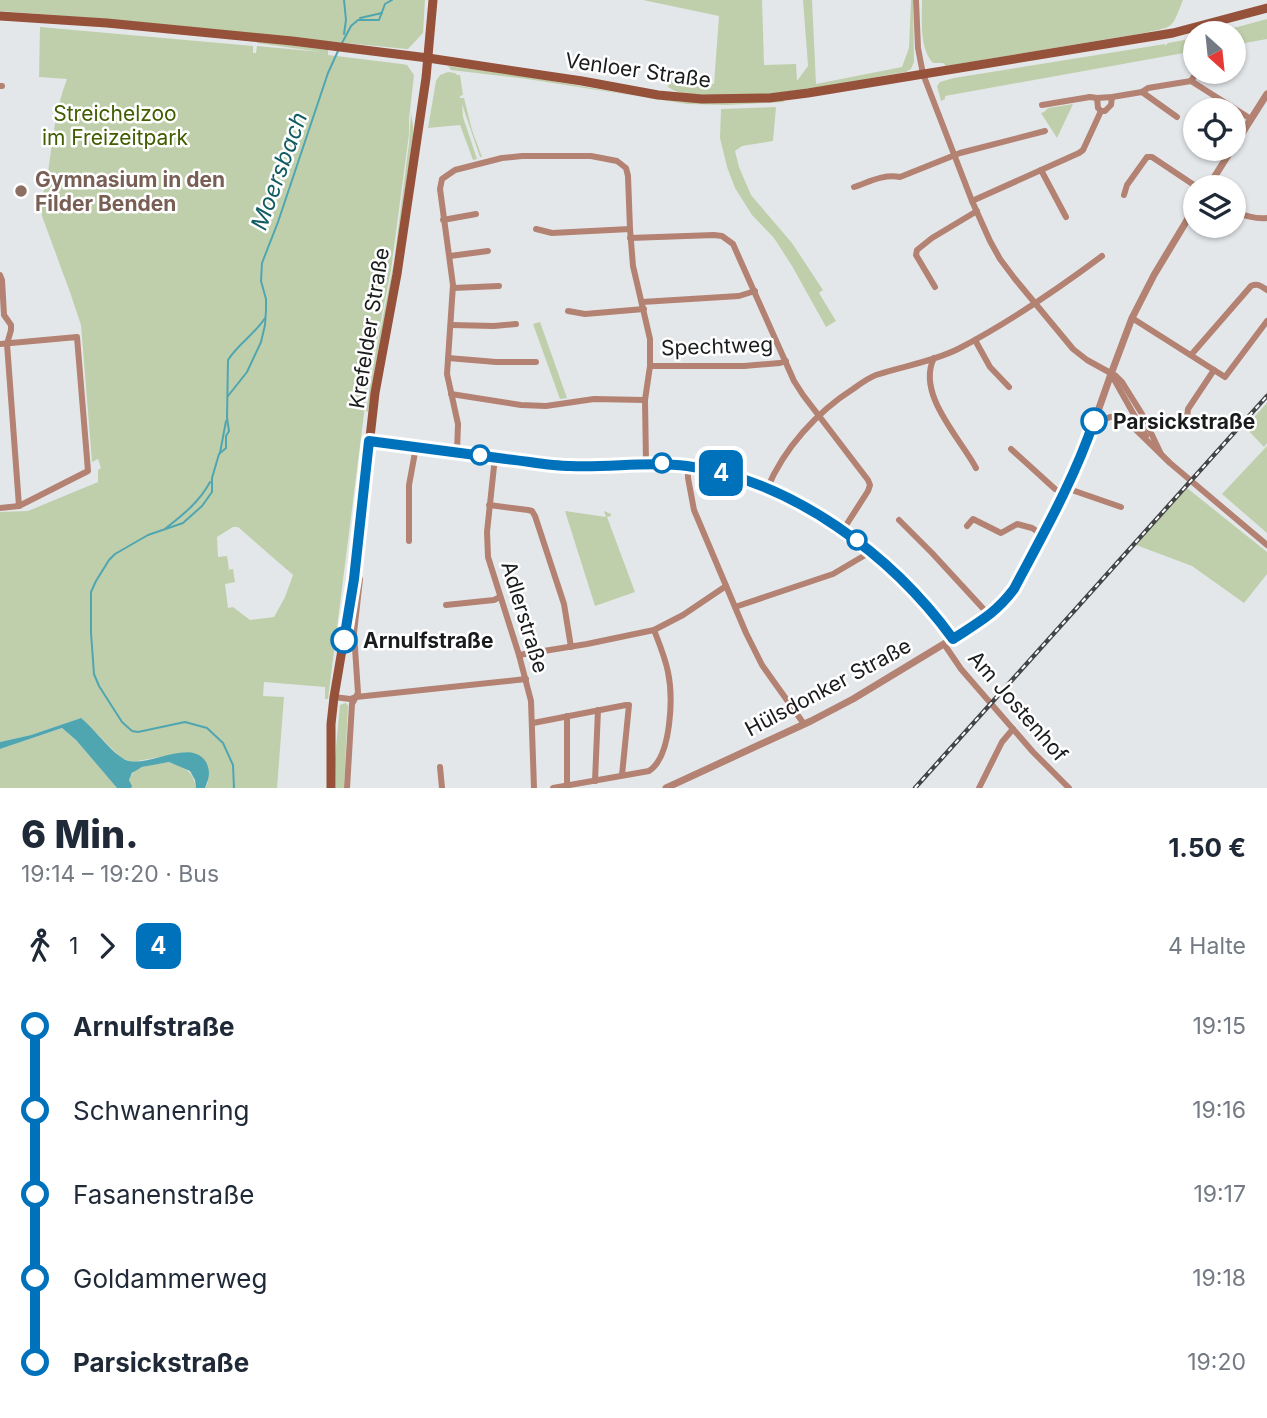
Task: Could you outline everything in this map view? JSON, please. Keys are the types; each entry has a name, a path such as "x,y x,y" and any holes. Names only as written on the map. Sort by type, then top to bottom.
{"main road":[{"name":"Krefelder Straße","path":"331,788 334,697 354,579 381,358 397,274 426,78 433,0"},
{"name":"Venloer Straße","path":"0,16 147,27 341,47 582,81 658,95 702,99 769,98 923,74 1173,33 1267,8"},
{"path":"426,78 435,67 448,61"}],"street":[{"path":"916,0 918,48 923,74 972,201 1000,258 1073,349 1116,376 1132,396 1161,454"},
{"path":"1042,105 1142,92 1148,88 1183,82"},
{"path":"1196,84 1251,119"},
{"path":"1142,92 1177,117"},
{"path":"1246,127 1267,94"},
{"path":"972,201 1079,153 1083,150 1101,111 1111,105 1112,96"},
{"path":"1097,98 1101,111"},
{"path":"854,187 883,176 900,177 954,156 1045,131"},
{"path":"457,452 458,425 447,374 453,288 440,189 443,179 455,170 502,158 591,156 617,161 625,168 628,176 633,266 650,339 650,366 645,400 646,463"},
{"path":"1124,195 1127,185 1147,157 1152,157 1183,178"},
{"path":"1041,170 1066,217"},
{"path":"935,287 916,255 917,250 977,211"},
{"path":"443,220 476,214"},
{"path":"1246,215 1267,218"},
{"name":"Hülsdonker Straße","path":"666,788 853,699 990,616 1003,603 1014,589 1065,491 1091,431 1132,318 1183,226"},
{"path":"536,229 552,233 630,229"},
{"path":"630,238 714,234 733,244 794,381 870,485 843,530"},
{"path":"450,256 488,251"},
{"path":"767,489 786,456 819,415 839,397 872,376 934,358 975,340 1035,304 1102,257"},
{"path":"0,275 4,315 11,325 3,344 19,506"},
{"path":"1191,355 1251,286 1255,284 1267,290"},
{"path":"453,288 499,286"},
{"path":"568,311 585,314 739,296 755,291"},
{"path":"1132,318 1224,377 1267,321"},
{"path":"451,325 516,324"},
{"path":"0,508 19,506 88,471 78,337 3,344"},
{"path":"975,340 990,367 1009,387"},
{"path":"447,358 536,362"},
{"path":"934,358 928,370 936,403 976,468"},
{"name":"Spechtweg","path":"650,366 744,366 786,361"},
{"path":"1187,418 1188,409 1214,370"},
{"path":"1111,374 1148,441"},
{"path":"451,394 521,405 546,406 594,399 645,400"},
{"path":"1091,431 1110,417 1124,419 1267,545"},
{"path":"369,441 568,466 646,463 688,466 736,477 805,507 872,551 901,579 953,639"},
{"path":"409,541 409,485 415,447"},
{"path":"1011,449 1055,489 1121,507"},
{"name":"Adlerstraße","path":"495,457 487,532 488,557 531,701 534,788"},
{"path":"688,466 694,510 735,607 762,665 804,724"},
{"path":"489,505 528,510 535,516 564,604 571,647"},
{"path":"967,526 973,519 1001,533 1017,524 1032,528 1043,535"},
{"path":"899,520 990,616"},
{"path":"735,607 832,574 872,551"},
{"path":"347,788 352,704 358,693 354,634 360,579"},
{"path":"519,655 654,630 683,615 726,586"},
{"path":"446,605 500,597"},
{"path":"554,788 654,768 663,750 671,705 668,672 654,630"},
{"name":"Am Jostenhof","path":"944,644 961,669 1013,729 1069,788"},
{"path":"334,697 350,699 526,679"},
{"path":"533,723 629,705 622,775"},
{"path":"595,781 598,709"},
{"path":"567,716 567,786"},
{"path":"979,788 1002,742 1013,729"},
{"path":"440,767 442,788"}],"green space":[{"path":"0,0 425,0 423,33 406,49 0,11"},
{"path":"643,0 762,0 764,65 796,64 797,81 808,66 803,0 812,0 816,84 902,67 909,48 913,0 914,62 906,72 806,89 730,96 681,93 668,87 669,74 671,77 714,84 719,16"},
{"path":"922,0 1183,0 1174,22 1161,29 946,66 943,63 933,63 925,50"},
{"path":"1267,19 1267,39 1246,43 1246,25"},
{"name":"Streichelzoo im Freizeitpark","path":"40,27 253,46 253,53 256,53 257,46 321,52 257,41 328,50 328,55 407,65 414,75 391,270 367,390 328,699 325,699 325,687 264,682 263,696 284,697 277,788 205,788 208,782 188,752 132,762 121,758 81,718 0,742 0,512 28,511 98,482 98,470 101,468 98,459 92,462 81,325 42,216 42,199 55,125 67,79 39,77","holes":["233,527 238,527 293,575 274,617 250,620 233,607 228,608 225,584 235,582 233,569 226,570 229,569 227,556 218,557 217,537"]},
{"path":"1183,40 1183,53 945,96 941,101 937,86 940,82 954,78 1165,46"},
{"path":"448,66 524,76 641,97 451,70"},
{"path":"448,72 460,75 463,95 460,98 464,98 482,157 462,104 463,117 477,159 473,160 460,125 428,128 436,81 440,75"},
{"path":"643,97 684,102 784,102 687,104"},
{"path":"1073,104 1057,138 1041,113 1048,108"},
{"path":"776,107 773,141 742,146 735,151 751,195 792,243 823,290 819,293 836,321 826,327 774,238 752,215 735,188 720,138 721,109"},
{"path":"411,113 413,136 393,272 368,412 366,411 375,356 394,262"},
{"path":"540,322 567,398 560,399 533,324"},
{"path":"1267,403 1267,443 1264,447 1245,427"},
{"path":"1267,446 1267,533 1222,494"},
{"path":"1187,488 1267,552 1267,574 1244,603 1192,566 1136,545"},
{"path":"565,511 606,517 604,511 611,514 607,517 635,592 595,606"},
{"path":"346,703 344,788 336,788 335,758 340,705"},
{"path":"62,728 76,740 117,788 0,788 0,749"},
{"path":"169,762 190,773 196,788 131,788 129,780 136,771 146,766"}],"water":[{"path":"81,718 118,755 129,761 148,760 181,752 200,755 209,769 205,788 196,788 190,771 169,762 142,767 132,773 129,780 131,788 117,788 76,740 62,728 0,749 0,742"}],"waterway":[{"path":"344,0 344,34"},
{"path":"342,43 351,26 358,20 379,20 385,4 392,0"},
{"path":"360,18 382,13"},
{"name":"Moersbach","path":"228,396 247,372 261,342 266,310 261,281 262,263 338,51"},
{"name":"Moersbach","path":"234,788 233,765 223,743 207,728 185,722 138,732 132,731 122,722 94,674 91,592 115,554 148,535 183,523 202,506 212,492 212,478 219,454 226,448 229,431 228,360 265,318"},
{"name":"Moersbach","path":"220,453 226,421"},
{"name":"Moersbach","path":"166,528 185,513 210,482"}],"railway":[{"path":"915,788 1267,396"}],"bus line":[{"name":"4","path":"344,640 354,579 369,441 568,466 662,463 736,477 805,507 872,551 901,579 953,639 990,616 1014,589 1066,488 1094,421"}],"place":[{"name":"Gymnasium in den Filder Benden","path":"21,191"},
{"name":"Parsickstraße","path":"1094,421"},
{"name":"Arnulfstraße","path":"344,640"}]}
